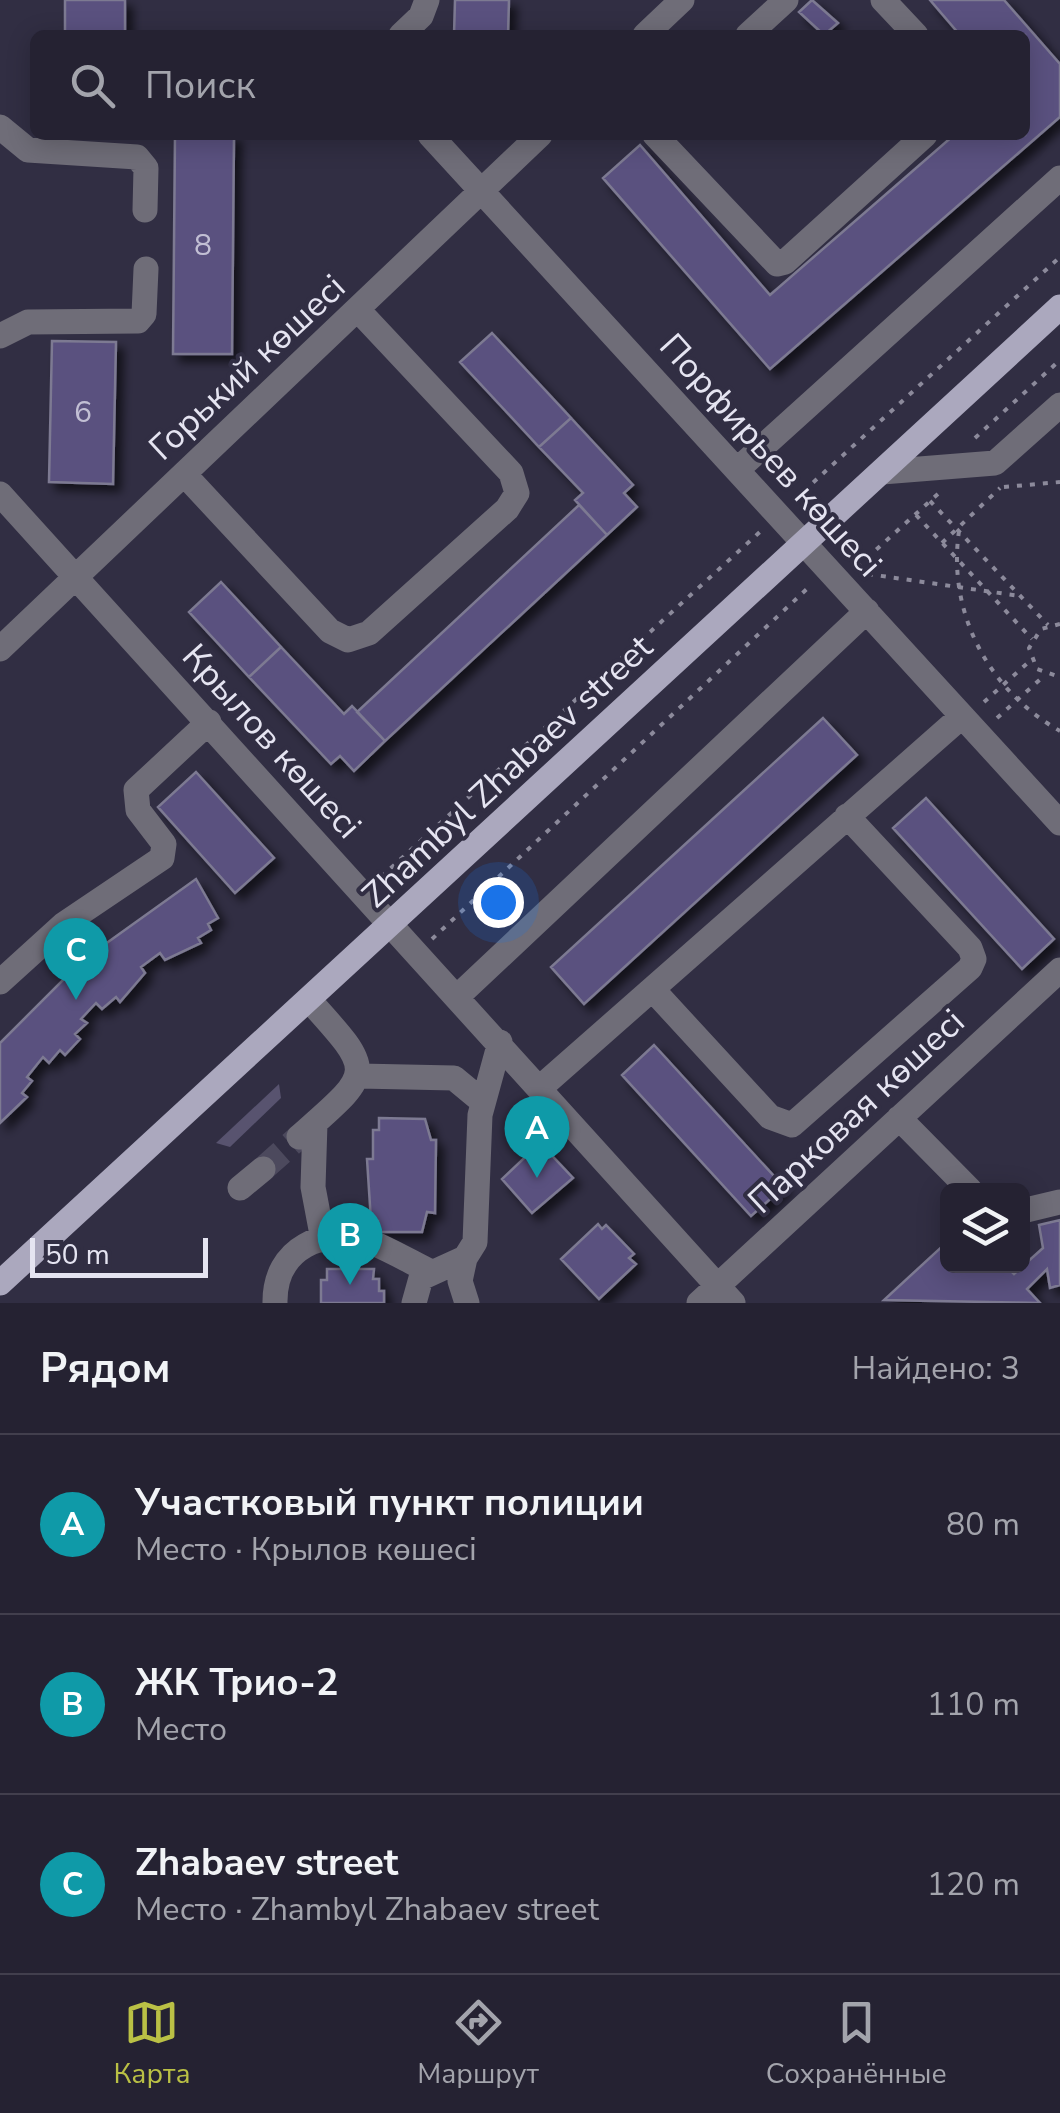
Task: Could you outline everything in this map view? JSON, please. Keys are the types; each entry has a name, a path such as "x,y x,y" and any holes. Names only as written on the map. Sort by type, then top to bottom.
{"main road":[{"name":"Zhambyl Zhabaev street","path":"0,1283 1060,307"}],"street":[{"path":"406,30 421,16 426,0"},
{"path":"650,30 682,0"},
{"path":"753,30 786,0"},
{"path":"884,0 911,30"},
{"path":"0,128 28,150 137,158 146,168 145,210"},
{"name":"Порфирьев көшесі","path":"434,140 1060,823"},
{"name":"Горький көшесі","path":"0,649 535,140"},
{"path":"660,140 777,264 785,262 919,140"},
{"path":"738,469 1060,179"},
{"path":"0,336 28,322 138,321 144,314 146,270"},
{"path":"184,474 330,631 348,640 368,632 507,509 517,493 511,473 359,311"},
{"path":"882,472 994,463 1060,405"},
{"name":"Крылов көшесі","path":"0,494 541,1087 716,1297"},
{"path":"457,997 866,611"},
{"path":"541,1087 961,717"},
{"path":"0,982 64,924 162,858 164,844 138,810 136,790 209,722"},
{"path":"654,991 770,1117 792,1125 956,981 974,959 970,948 847,816"},
{"name":"Парковая көшесі","path":"716,1297 899,1118 1058,978"},
{"path":"309,1000 354,1049 361,1068 359,1076 307,1130 323,1240"},
{"path":"467,1303 460,1282 465,1258 475,1242 482,1102 500,1042"},
{"path":"359,1076 454,1078 482,1102"},
{"path":"899,1118 963,1183"},
{"path":"240,1188 263,1169"},
{"path":"1030,1209 1060,1202"},
{"path":"275,1303 274,1278 294,1250 323,1240 370,1242 429,1272"},
{"path":"414,1303 417,1284 429,1272 465,1258"}],"path":[{"path":"362,894 1060,257"},
{"path":"972,440 1060,360"},
{"path":"857,567 947,485"},
{"path":"930,500 1048,625"},
{"path":"915,514 1032,639 1031,660 1044,675 1060,677"},
{"path":"959,531 959,587 972,635 1003,685 1060,731"},
{"path":"863,573 1020,596"},
{"path":"1032,639 1048,625 1059,624 1060,616"},
{"path":"984,702 1031,660"},
{"path":"997,718 1044,675"}],"shaded area":[{"path":"279,1084 281,1098 230,1147 216,1143"}],"building":[{"path":"65,0 125,0 125,30 65,30"},
{"path":"455,0 509,0 508,30 454,30"},
{"path":"812,0 838,23 830,30 819,30 799,12"},
{"path":"930,0 1004,0 1060,64 1060,117 770,369 603,178 640,145 770,295 948,140 1030,140 1030,30 956,30"},
{"path":"175,140 234,140 232,354 173,354"},
{"path":"492,333 571,418 539,447 460,362"},
{"path":"52,341 116,342 113,484 49,482"},
{"path":"571,418 633,485 624,493 637,507 607,535 575,500 583,493 539,447"},
{"path":"579,505 607,535 385,741 357,712"},
{"path":"221,582 281,647 249,677 189,612"},
{"path":"281,647 344,714 352,706 385,741 354,771 340,756 331,764 249,677"},
{"path":"823,718 857,755 584,1004 551,967"},
{"path":"196,772 274,858 235,893 158,807"},
{"path":"926,798 1054,939 1022,969 893,828"},
{"path":"196,879 218,918 208,924 211,930 198,938 201,943 165,960 160,953 141,967 145,973 120,1002 116,997 102,1009 96,1003 81,1019 87,1023 75,1034 80,1039 65,1055 60,1050 49,1063 43,1057 27,1077 32,1081 22,1093 27,1097 0,1123 0,1043 83,960"},
{"path":"654,1045 784,1187 751,1216 622,1075"},
{"path":"379,1118 425,1119 431,1140 436,1140 435,1213 427,1212 422,1232 378,1232 378,1221 371,1221 367,1159 373,1159 373,1130 379,1130"},
{"path":"540,1143 573,1178 532,1213 502,1179"},
{"path":"1060,1220 1060,1285 1050,1288 1047,1269 1027,1289 1040,1303 884,1300 940,1248 940,1273 1030,1273 1030,1260 1043,1248 1039,1225"},
{"path":"598,1224 602,1229 606,1225 634,1254 629,1258 636,1264 599,1299 561,1259"},
{"path":"327,1269 374,1269 373,1279 379,1279 384,1303 321,1303 321,1280 327,1280"}],"tunnel":[{"path":"263,1169 299,1137"}],"place":[{"name":"Zhabaev street","path":"76,1000"},
{"name":"Участковый пункт полиции","path":"537,1178"},
{"name":"ЖК Трио-2","path":"350,1285"}]}
